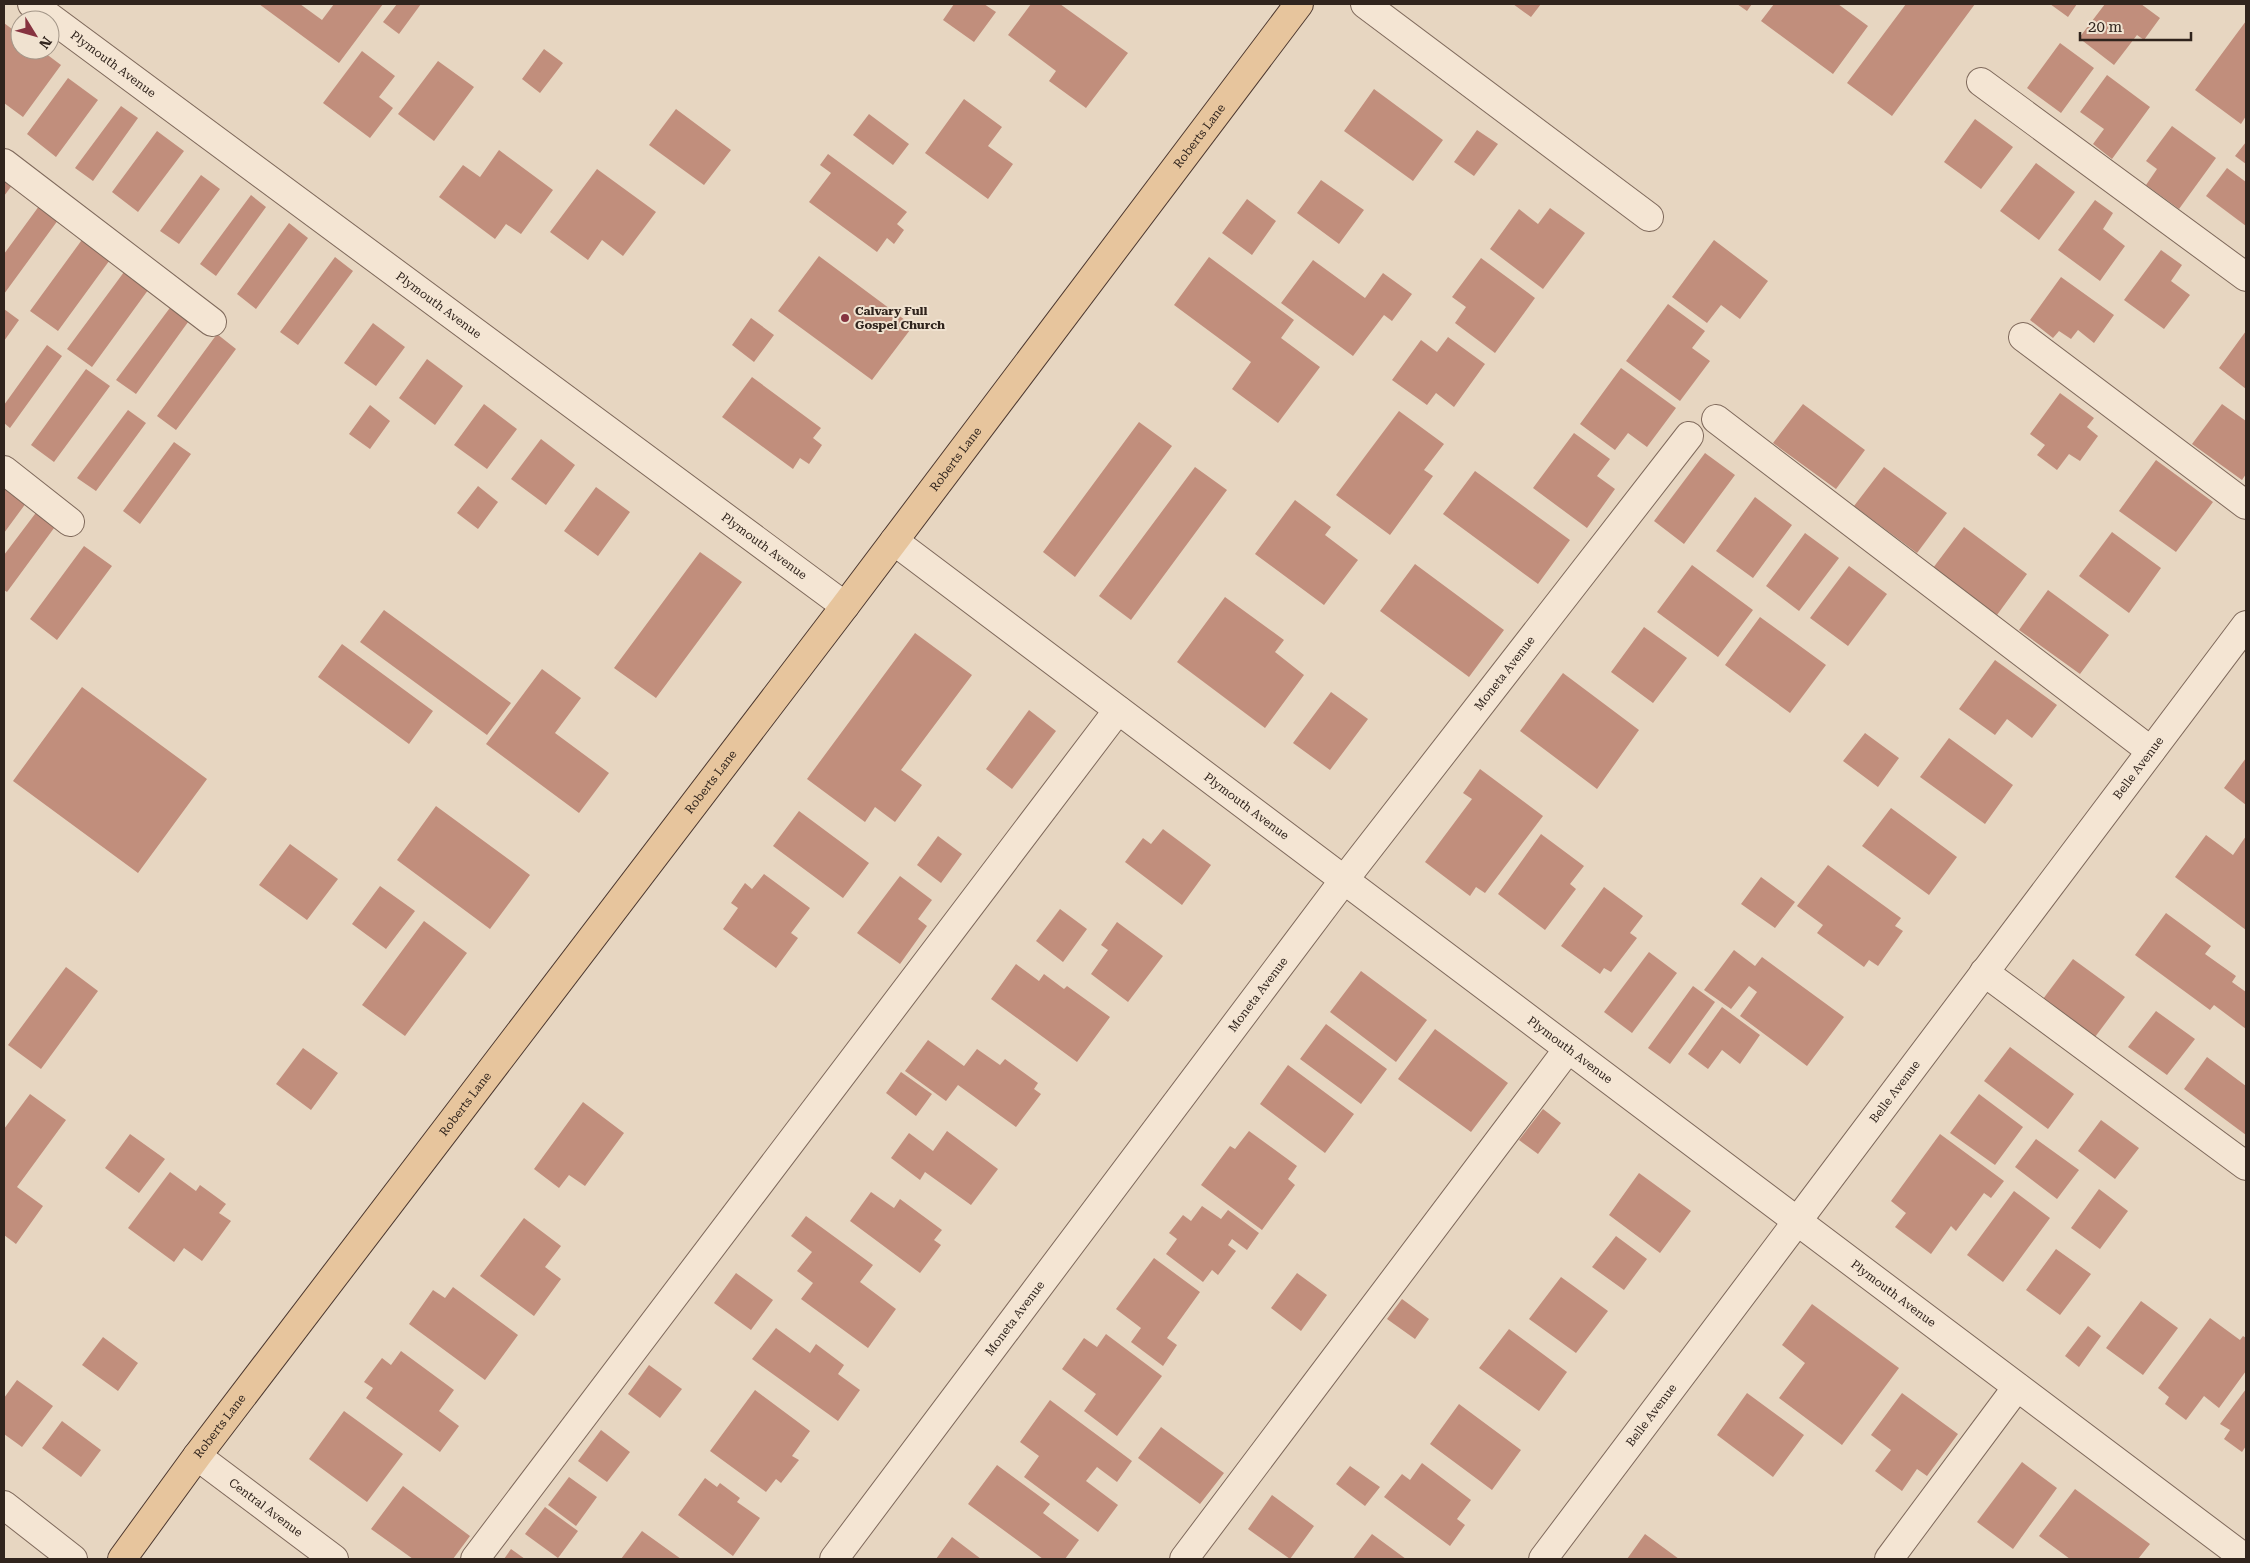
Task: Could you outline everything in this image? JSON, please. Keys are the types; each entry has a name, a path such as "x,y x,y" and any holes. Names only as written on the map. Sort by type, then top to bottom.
{"main road":[{"name":"Roberts Lane","path":"122,1559 197,1456 845,606 1299,4"}],"street":[{"name":"Plymouth Avenue","path":"32,4 845,606"},
{"path":"1365,4 1649,217"},
{"path":"1981,82 2246,276"},
{"path":"4,163 212,322"},
{"path":"2023,337 2246,505"},
{"path":"1716,419 2151,750"},
{"name":"Moneta Avenue","path":"834,1559 1344,880 1689,436"},
{"path":"4,470 70,522"},
{"name":"Plymouth Avenue","path":"894,541 2246,1559"},
{"name":"Belle Avenue","path":"1543,1559 2246,624"},
{"path":"475,1559 1118,710"},
{"path":"1984,972 2246,1166"},
{"path":"1184,1559 1568,1049"},
{"path":"1889,1559 2017,1387"},
{"name":"Central Avenue","path":"197,1456 334,1559"},
{"path":"4,1505 73,1559"}],"building":[{"path":"259,4 300,4 322,20 334,4 383,4 339,63"},
{"path":"397,4 421,4 399,34 383,22"},
{"path":"954,4 984,4 996,12 974,42 943,20"},
{"path":"1031,4 1060,4 1128,53 1086,108 1049,81 1056,71 1008,35"},
{"path":"1513,4 1541,4 1531,17"},
{"path":"1737,4 1752,4 1747,11"},
{"path":"1774,4 1838,4 1868,26 1833,74 1761,21"},
{"path":"1906,4 1975,4 1892,116 1847,83"},
{"path":"2050,4 2077,4 2068,17"},
{"path":"2105,4 2141,4 2160,18 2144,40 2137,35 2114,65 2079,38"},
{"path":"2246,21 2246,116 2241,124 2195,90"},
{"path":"4,23 10,28 10,60 54,60 61,65 23,117 4,103"},
{"path":"2060,43 2094,68 2061,113 2027,88"},
{"path":"544,49 563,63 540,93 522,79"},
{"path":"362,51 395,76 379,97 393,108 370,138 323,103"},
{"path":"438,61 474,87 434,141 398,114"},
{"path":"2107,75 2150,107 2112,159 2093,144 2104,129 2080,112"},
{"path":"68,78 98,100 56,157 27,134"},
{"path":"1374,89 1443,140 1413,181 1344,131"},
{"path":"964,99 1002,127 988,146 1013,164 988,199 925,153"},
{"path":"121,106 138,118 93,181 75,168"},
{"path":"676,109 731,150 704,185 649,145"},
{"path":"869,114 909,144 893,165 853,135"},
{"path":"1975,119 2013,147 1981,189 1944,162"},
{"path":"2172,126 2216,158 2179,209 2146,185 2157,169 2146,161"},
{"path":"1477,130 1498,144 1474,176 1454,162"},
{"path":"157,131 184,151 138,212 112,192"},
{"path":"2246,142 2246,164 2235,156"},
{"path":"499,150 553,190 521,234 506,224 495,239 439,197 463,165 480,177"},
{"path":"828,154 907,212 897,224 904,230 894,244 887,238 877,252 809,202 831,173 820,165"},
{"path":"2036,163 2075,192 2039,240 2000,211"},
{"path":"2227,168 2246,182 2246,226 2206,196"},
{"path":"597,169 656,212 623,256 602,240 588,260 550,232"},
{"path":"201,175 220,189 179,244 160,231"},
{"path":"4,177 13,184 4,196"},
{"path":"1321,180 1364,210 1339,244 1297,213"},
{"path":"251,195 266,207 216,276 200,264"},
{"path":"1247,199 1276,221 1252,255 1222,233"},
{"path":"2095,200 2113,213 2103,229 2125,246 2100,281 2058,250"},
{"path":"42,202 61,216 4,294 4,254"},
{"path":"1550,208 1585,233 1543,289 1490,249 1519,209 1538,224"},
{"path":"289,223 308,238 256,309 237,294"},
{"path":"84,237 112,257 58,331 30,311"},
{"path":"1714,240 1768,281 1740,319 1721,305 1707,323 1672,297"},
{"path":"2161,250 2182,265 2171,281 2190,295 2164,329 2124,300"},
{"name":"Calvary Full Gospel Church","path":"819,256 913,326 872,380 778,311"},
{"path":"335,257 353,271 298,345 280,332"},
{"path":"1209,257 1294,320 1281,338 1320,367 1278,423 1232,389 1251,362 1174,305"},
{"path":"1481,258 1535,298 1495,353 1455,323 1466,307 1452,297"},
{"path":"1313,260 1365,298 1383,273 1412,294 1392,321 1384,315 1353,356 1281,303"},
{"path":"127,268 151,286 92,367 67,349"},
{"path":"2061,277 2114,315 2094,343 2078,330 2071,339 2059,331 2053,338 2030,320"},
{"path":"178,297 196,311 136,394 116,380"},
{"path":"1668,304 1705,331 1692,348 1710,361 1680,401 1626,361"},
{"path":"4,309 19,320 4,341"},
{"path":"751,318 774,335 754,362 732,345"},
{"path":"373,323 405,347 376,386 344,363"},
{"path":"2246,331 2246,389 2219,368"},
{"path":"217,334 236,349 176,430 157,416"},
{"path":"1448,337 1485,364 1454,407 1436,393 1427,405 1392,380 1421,340 1437,352"},
{"path":"47,345 62,356 10,428 4,423 4,405"},
{"path":"427,359 463,386 435,425 399,398"},
{"path":"1621,368 1676,408 1647,447 1628,433 1615,450 1580,424"},
{"path":"86,369 110,386 54,462 31,445"},
{"path":"752,377 821,428 813,438 822,445 809,464 800,458 793,469 722,417"},
{"path":"2060,393 2094,418 2087,427 2098,436 2080,461 2069,454 2057,470 2037,455 2045,445 2030,434"},
{"path":"484,404 517,429 487,469 454,445"},
{"path":"1803,404 1865,450 1836,489 1773,443"},
{"path":"2222,404 2246,421 2246,474 2242,480 2192,444"},
{"path":"370,405 390,421 370,449 349,434"},
{"path":"128,410 146,423 96,491 77,478"},
{"path":"1399,411 1444,444 1424,470 1433,476 1390,535 1336,495"},
{"path":"1139,422 1172,446 1075,577 1043,552"},
{"path":"1574,433 1610,459 1597,476 1615,489 1587,528 1533,488"},
{"path":"541,439 575,465 546,505 511,479"},
{"path":"174,442 191,454 140,524 123,511"},
{"path":"1705,453 1735,475 1684,544 1654,521"},
{"path":"2156,460 2213,502 2176,552 2119,511"},
{"path":"1195,467 1227,490 1131,620 1099,596"},
{"path":"1884,467 1947,513 1917,553 1854,506"},
{"path":"1475,471 1570,540 1538,584 1443,514"},
{"path":"4,481 29,499 4,533"},
{"path":"478,486 498,502 478,529 457,513"},
{"path":"596,487 630,512 598,556 564,531"},
{"path":"1755,497 1792,525 1753,578 1716,551"},
{"path":"1295,500 1331,527 1325,535 1358,560 1324,605 1255,554"},
{"path":"38,510 57,524 7,592 4,590 4,555"},
{"path":"1964,527 2027,574 1997,615 1933,568"},
{"path":"2112,532 2161,568 2129,613 2079,576"},
{"path":"1805,533 1839,558 1799,611 1766,586"},
{"path":"84,546 112,566 57,640 30,619"},
{"path":"700,552 742,582 656,698 614,668"},
{"path":"1415,564 1504,630 1469,677 1380,611"},
{"path":"1692,565 1753,610 1718,657 1657,612"},
{"path":"1849,566 1887,594 1848,646 1810,618"},
{"path":"2048,590 2109,635 2080,674 2019,630"},
{"path":"1225,597 1284,640 1275,652 1304,675 1265,728 1177,662"},
{"path":"384,610 511,703 487,735 360,642"},
{"path":"1760,617 1826,665 1790,713 1725,665"},
{"path":"1644,627 1687,658 1653,703 1611,672"},
{"path":"915,633 972,675 901,770 922,785 895,822 875,807 865,822 807,779"},
{"path":"342,644 433,711 409,744 318,677"},
{"path":"1995,660 2057,705 2032,738 2007,719 1995,735 1959,709"},
{"path":"542,669 581,698 555,733 609,773 579,813 486,744"},
{"path":"1563,673 1639,730 1597,789 1520,731"},
{"path":"82,687 207,779 138,873 13,781"},
{"path":"1331,692 1368,719 1330,770 1293,743"},
{"path":"1029,710 1056,731 1012,789 986,769"},
{"path":"1865,733 1899,758 1878,787 1843,761"},
{"path":"1949,738 2013,785 1985,824 1920,777"},
{"path":"2246,758 2246,805 2224,788"},
{"path":"1480,769 1543,816 1485,893 1476,887 1470,896 1425,862 1472,799 1463,793"},
{"path":"436,806 530,875 490,929 397,860"},
{"path":"1891,808 1957,857 1929,895 1862,846"},
{"path":"799,811 869,863 843,898 773,846"},
{"path":"1163,829 1211,865 1182,905 1125,862 1143,838 1151,844"},
{"path":"1541,834 1584,866 1570,884 1576,889 1545,930 1498,894"},
{"path":"2206,835 2233,855 2246,836 2246,930 2175,877"},
{"path":"938,836 962,854 941,883 917,865"},
{"path":"290,844 338,879 307,920 259,885"},
{"path":"1828,865 1901,918 1895,926 1903,931 1878,966 1869,960 1864,967 1817,933 1823,925 1797,906"},
{"path":"764,874 810,908 791,933 798,938 776,968 723,929 738,908 731,903 745,883 752,889"},
{"path":"900,876 932,900 918,919 927,926 900,964 857,933"},
{"path":"1761,877 1795,902 1775,928 1741,904"},
{"path":"380,886 415,911 386,949 352,924"},
{"path":"1604,887 1643,916 1630,933 1637,938 1611,972 1604,968 1600,974 1561,946"},
{"path":"1060,909 1087,929 1063,962 1036,941"},
{"path":"2166,913 2211,946 2205,954 2236,976 2232,982 2246,992 2246,1029 2214,1005 2210,1010 2135,955"},
{"path":"424,921 467,953 405,1036 362,1005"},
{"path":"1117,922 1163,956 1128,1002 1091,974 1108,950 1101,945"},
{"path":"1734,950 1755,966 1762,957 1844,1017 1807,1066 1740,1016 1757,992 1749,986 1731,1009 1704,990"},
{"path":"1649,952 1677,973 1632,1033 1604,1012"},
{"path":"2073,959 2125,997 2095,1037 2043,999"},
{"path":"1016,964 1039,981 1044,974 1064,989 1067,986 1110,1017 1077,1062 991,999"},
{"path":"66,967 98,991 41,1069 8,1045"},
{"path":"1361,971 1427,1020 1396,1062 1330,1012"},
{"path":"1693,986 1715,1002 1670,1064 1648,1048"},
{"path":"1722,1007 1760,1035 1740,1064 1722,1050 1708,1069 1688,1054"},
{"path":"2156,1011 2195,1039 2167,1075 2128,1047"},
{"path":"1326,1024 1387,1069 1361,1104 1300,1059"},
{"path":"1435,1029 1508,1083 1471,1132 1398,1079"},
{"path":"928,1040 964,1066 977,1049 1000,1065 1005,1059 1038,1083 1034,1089 1041,1094 1016,1127 958,1085 946,1101 905,1071"},
{"path":"2010,1047 2074,1094 2048,1129 1984,1081"},
{"path":"303,1048 338,1073 311,1110 276,1084"},
{"path":"2207,1057 2246,1086 2246,1135 2184,1089"},
{"path":"1288,1065 1354,1114 1325,1153 1260,1104"},
{"path":"901,1072 932,1094 916,1116 886,1093"},
{"path":"30,1094 66,1120 17,1187 43,1206 16,1244 4,1235 4,1129"},
{"path":"1979,1094 2023,1127 1995,1165 1950,1133"},
{"path":"583,1102 624,1133 585,1186 569,1175 559,1188 534,1169"},
{"path":"1543,1109 1561,1123 1538,1154 1519,1140"},
{"path":"2101,1120 2139,1148 2115,1179 2078,1151"},
{"path":"947,1131 998,1169 971,1205 925,1172 920,1180 891,1158 909,1133 933,1151"},
{"path":"1249,1131 1297,1166 1288,1179 1295,1185 1262,1230 1201,1185 1230,1146 1235,1149"},
{"path":"130,1134 165,1159 139,1193 105,1168"},
{"path":"1940,1134 2004,1181 1991,1198 1984,1193 1956,1231 1951,1226 1931,1254 1895,1227 1906,1213 1891,1201"},
{"path":"2036,1139 2079,1170 2057,1199 2015,1167"},
{"path":"170,1172 196,1191 200,1185 226,1204 219,1213 231,1221 202,1261 184,1248 174,1262 128,1228"},
{"path":"1639,1173 1691,1211 1660,1253 1609,1215"},
{"path":"2099,1189 2128,1211 2100,1249 2071,1228"},
{"path":"2014,1191 2050,1218 2003,1282 1967,1255"},
{"path":"871,1192 894,1208 900,1199 942,1230 934,1240 941,1245 920,1273 850,1221"},
{"path":"1202,1206 1221,1219 1228,1210 1259,1233 1247,1250 1232,1239 1228,1245 1236,1251 1218,1275 1212,1270 1203,1282 1166,1254 1177,1239 1169,1233 1183,1215 1191,1221"},
{"path":"806,1216 873,1265 860,1282 896,1309 868,1348 801,1299 813,1283 797,1271 812,1252 791,1236"},
{"path":"524,1218 561,1246 545,1267 561,1279 534,1316 480,1276"},
{"path":"1616,1236 1647,1259 1624,1290 1592,1267"},
{"path":"2056,1249 2091,1274 2060,1315 2026,1290"},
{"path":"1154,1258 1200,1292 1167,1338 1177,1345 1163,1366 1131,1342 1141,1328 1116,1309"},
{"path":"736,1273 773,1300 751,1330 714,1303"},
{"path":"1297,1273 1327,1295 1301,1331 1271,1308"},
{"path":"1561,1277 1608,1311 1576,1353 1529,1319"},
{"path":"453,1287 518,1335 485,1380 409,1324 433,1290 445,1298"},
{"path":"1402,1299 1429,1319 1415,1339 1387,1319"},
{"path":"2141,1301 2178,1328 2143,1375 2106,1348"},
{"path":"1812,1304 1899,1368 1842,1445 1779,1398 1805,1363 1782,1345"},
{"path":"2210,1318 2240,1340 2243,1336 2246,1338 2246,1371 2219,1408 2204,1396 2186,1420 2165,1404 2169,1397 2158,1388"},
{"path":"2088,1326 2101,1336 2079,1367 2065,1356"},
{"path":"776,1328 810,1353 816,1344 844,1365 838,1374 860,1390 838,1421 752,1359"},
{"path":"1509,1329 1567,1372 1539,1411 1479,1368"},
{"path":"1106,1334 1162,1376 1117,1436 1084,1411 1096,1394 1062,1369 1084,1338 1097,1347"},
{"path":"103,1337 138,1363 118,1391 82,1365"},
{"path":"401,1351 454,1390 439,1411 459,1426 440,1452 366,1398 373,1388 364,1382 382,1358 391,1365"},
{"path":"649,1365 682,1389 660,1418 628,1394"},
{"path":"17,1380 53,1406 22,1447 4,1434 4,1398"},
{"path":"2246,1389 2246,1446 2242,1452 2224,1439 2230,1430 2220,1424"},
{"path":"755,1390 810,1431 792,1456 799,1460 781,1483 776,1479 766,1492 710,1451"},
{"path":"1747,1393 1804,1435 1773,1477 1717,1435"},
{"path":"1902,1393 1958,1434 1927,1476 1917,1469 1902,1491 1875,1471 1891,1450 1871,1435"},
{"path":"1050,1400 1132,1461 1117,1482 1097,1467 1086,1481 1118,1505 1098,1532 1024,1477 1039,1456 1020,1442"},
{"path":"1459,1404 1521,1450 1492,1490 1430,1444"},
{"path":"344,1411 403,1454 367,1502 309,1459"},
{"path":"62,1421 101,1450 81,1477 42,1448"},
{"path":"1161,1427 1224,1473 1200,1504 1138,1458"},
{"path":"601,1430 630,1452 607,1482 578,1461"},
{"path":"2022,1462 2057,1488 2013,1549 1977,1522"},
{"path":"1422,1463 1471,1500 1457,1519 1465,1525 1450,1546 1384,1497 1402,1474 1410,1480"},
{"path":"997,1465 1050,1504 1043,1513 1079,1540 1065,1559 1043,1559 968,1504"},
{"path":"1350,1466 1380,1487 1365,1506 1336,1484"},
{"path":"569,1477 597,1497 576,1526 548,1505"},
{"path":"705,1478 717,1487 720,1483 740,1498 737,1502 760,1518 733,1556 678,1515"},
{"path":"403,1486 470,1536 453,1559 413,1559 371,1529"},
{"path":"2075,1489 2150,1544 2138,1559 2070,1559 2039,1536"},
{"path":"1272,1495 1314,1526 1290,1559 1248,1529"},
{"path":"545,1507 578,1531 558,1558 525,1534"},
{"path":"642,1531 681,1559 621,1559"},
{"path":"1372,1534 1406,1559 1353,1559"},
{"path":"1645,1534 1679,1559 1627,1559"},
{"path":"952,1537 981,1559 936,1559"},
{"path":"511,1549 525,1559 504,1559"}],"place":[{"name":"Calvary Full Gospel Church","path":"845,318"}]}
